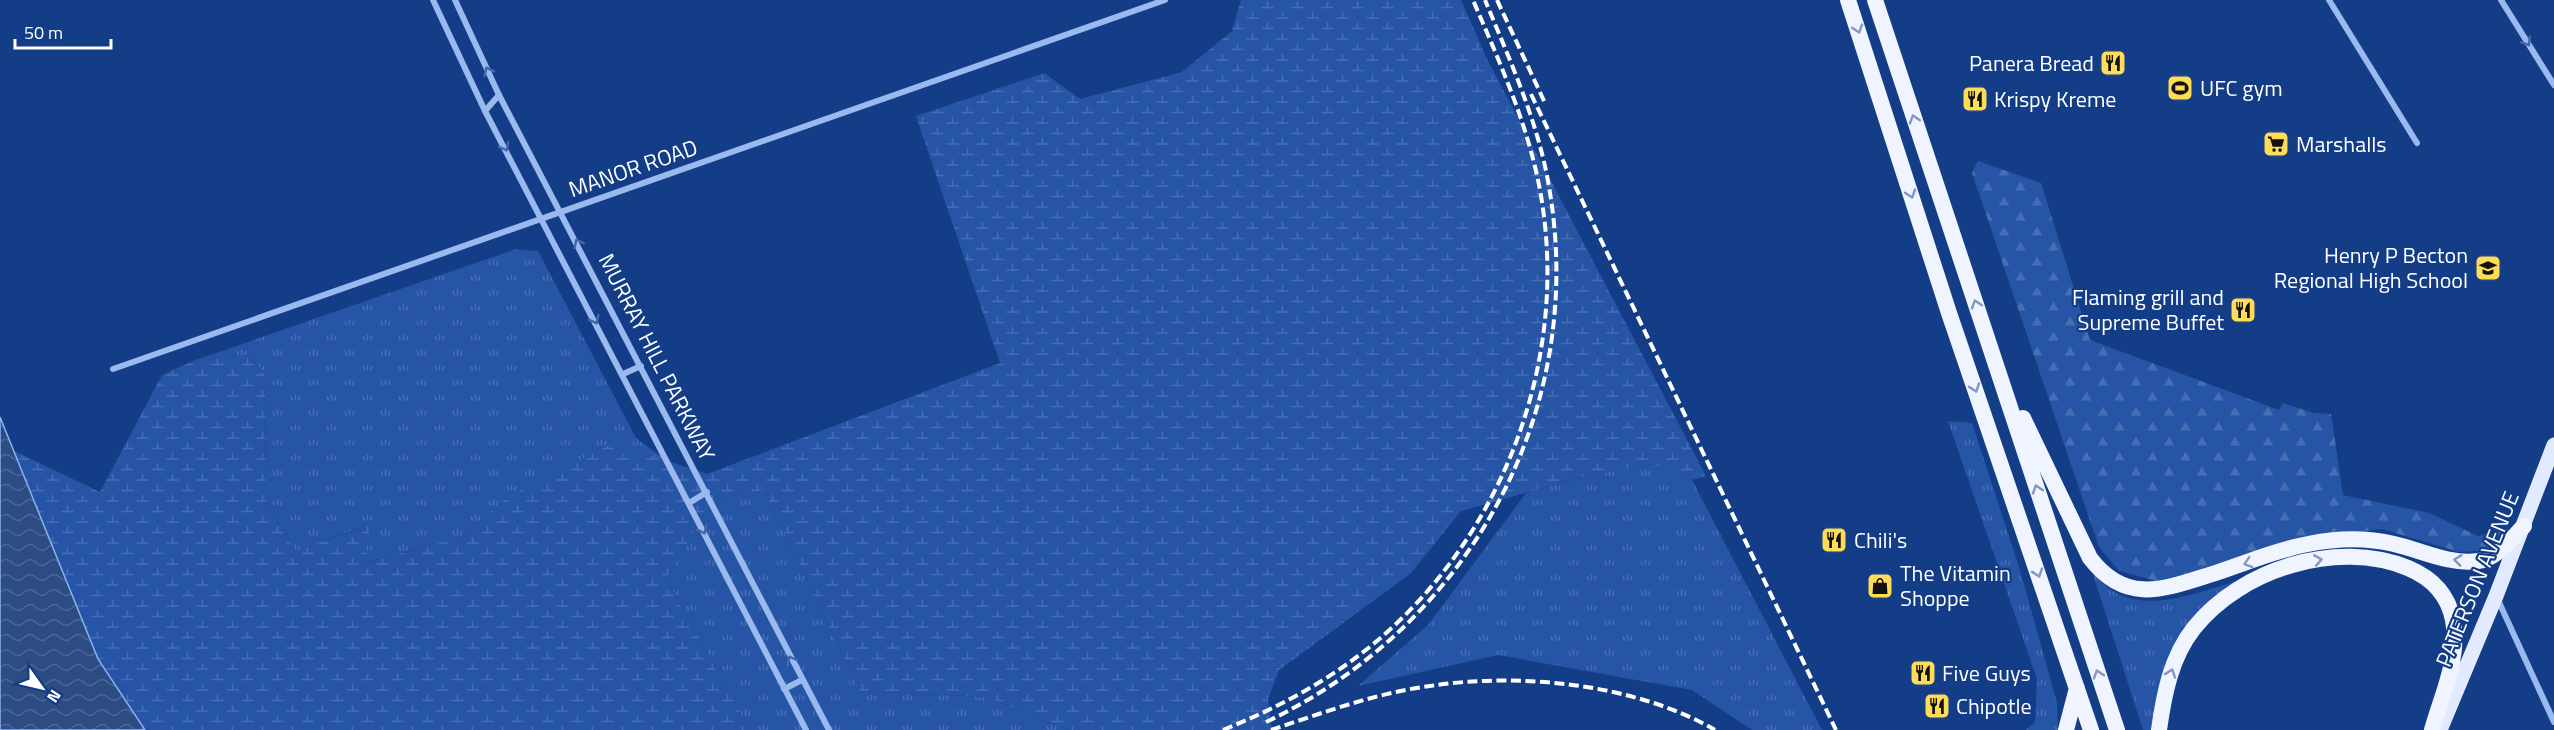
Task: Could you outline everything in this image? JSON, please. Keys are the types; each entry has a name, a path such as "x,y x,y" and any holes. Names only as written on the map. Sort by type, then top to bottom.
{"highway":[{"path":"1848,0 1949,313 2091,730"},
{"path":"1875,0 2117,730"},
{"path":"1994,360 2090,558 2106,575 2127,586 2148,591 2169,588 2305,544 2341,538 2393,543 2463,562 2480,561 2497,554 2524,526"},
{"path":"2159,730 2165,692 2175,661 2193,629 2214,607 2238,589 2269,574 2317,560 2357,556 2395,563 2421,574 2444,592 2453,617 2456,640 2453,664 2432,730"},
{"path":"2066,730 2077,687"}],"main road":[{"name":"PATERSON AVENUE","path":"2440,730 2524,526 2554,445"}],"street":[{"name":"MURRAY HILL PARKWAY","path":"433,0 485,111 806,730"},
{"name":"MURRAY HILL PARKWAY","path":"455,0 500,95 829,730"},
{"name":"MANOR ROAD","path":"113,369 1165,0"},
{"path":"2329,0 2417,142"},
{"path":"2501,0 2554,85"},
{"path":"485,111 500,95"},
{"path":"622,374 641,366"},
{"path":"689,502 707,492"},
{"path":"2496,596 2554,722"},
{"path":"784,689 802,680"}],"green space":[{"path":"1241,0 1461,0 1487,59 1706,476 1692,480 1652,464 1586,476 1461,511 1411,573 1279,670 1268,699 1272,730 1068,730 987,697 860,691 764,490 720,498 715,496 666,579 750,730 145,730 98,659 14,451 100,492 162,375 193,361 248,355 265,375 266,503 296,551 370,524 365,563 464,536 506,498 613,443 707,474 1000,363 916,116 1044,73 1080,99 1182,72 1232,31"},
{"path":"1978,161 2041,183 2090,340 2279,410 2283,403 2314,413 2331,414 2343,495 2429,513 2478,536 2510,529 2491,550 2459,552 2382,529 2321,536 2160,582 2119,571 2099,547 1972,173"},
{"path":"516,249 538,251 636,438 667,461 506,498 464,536 364,563 369,524 296,551 266,503 265,374 248,355 193,361"},
{"path":"1948,421 1972,423 2020,570 2057,703 2058,730 2026,730 2035,722 2037,679"},
{"path":"1653,464 1692,480 1822,730 1752,730 1692,690 1498,655 1358,686 1428,625 1526,493 1586,476"},
{"path":"764,490 860,691 987,697 1068,730 750,730 666,579 715,495 720,498"},
{"path":"2091,568 2106,586 2121,595 2138,600 2174,599 2244,579 2178,640 2152,730 2143,730"}],"water":[{"path":"0,417 98,659 145,730 0,730"}],"railway":[{"path":"1223,730 1263,713 1337,671 1372,645 1416,603 1455,556 1488,504 1513,449 1532,391 1544,331 1547,270 1543,209 1524,128 1473,0"},
{"path":"1266,722 1337,681 1400,630 1454,571 1497,505 1529,432 1549,356 1556,275 1550,193 1532,119 1485,0"},
{"path":"1497,0 1545,103"},
{"path":"1531,94 1836,730"},
{"path":"1271,730 1390,693 1430,686 1501,680 1577,685 1614,692 1684,714 1715,730"}],"place":[{"name":"Panera Bread","path":"2113,63"},
{"name":"UFC gym","path":"2180,88"},
{"name":"Krispy Kreme","path":"1975,99"},
{"name":"Marshalls","path":"2276,144"},
{"name":"Henry P Becton Regional High School","path":"2488,268"},
{"name":"Flaming grill and Supreme Buffet","path":"2243,310"},
{"name":"Chili's","path":"1834,540"},
{"name":"The Vitamin Shoppe","path":"1880,586"},
{"name":"Five Guys","path":"1923,673"},
{"name":"Chipotle","path":"1937,706"}]}
